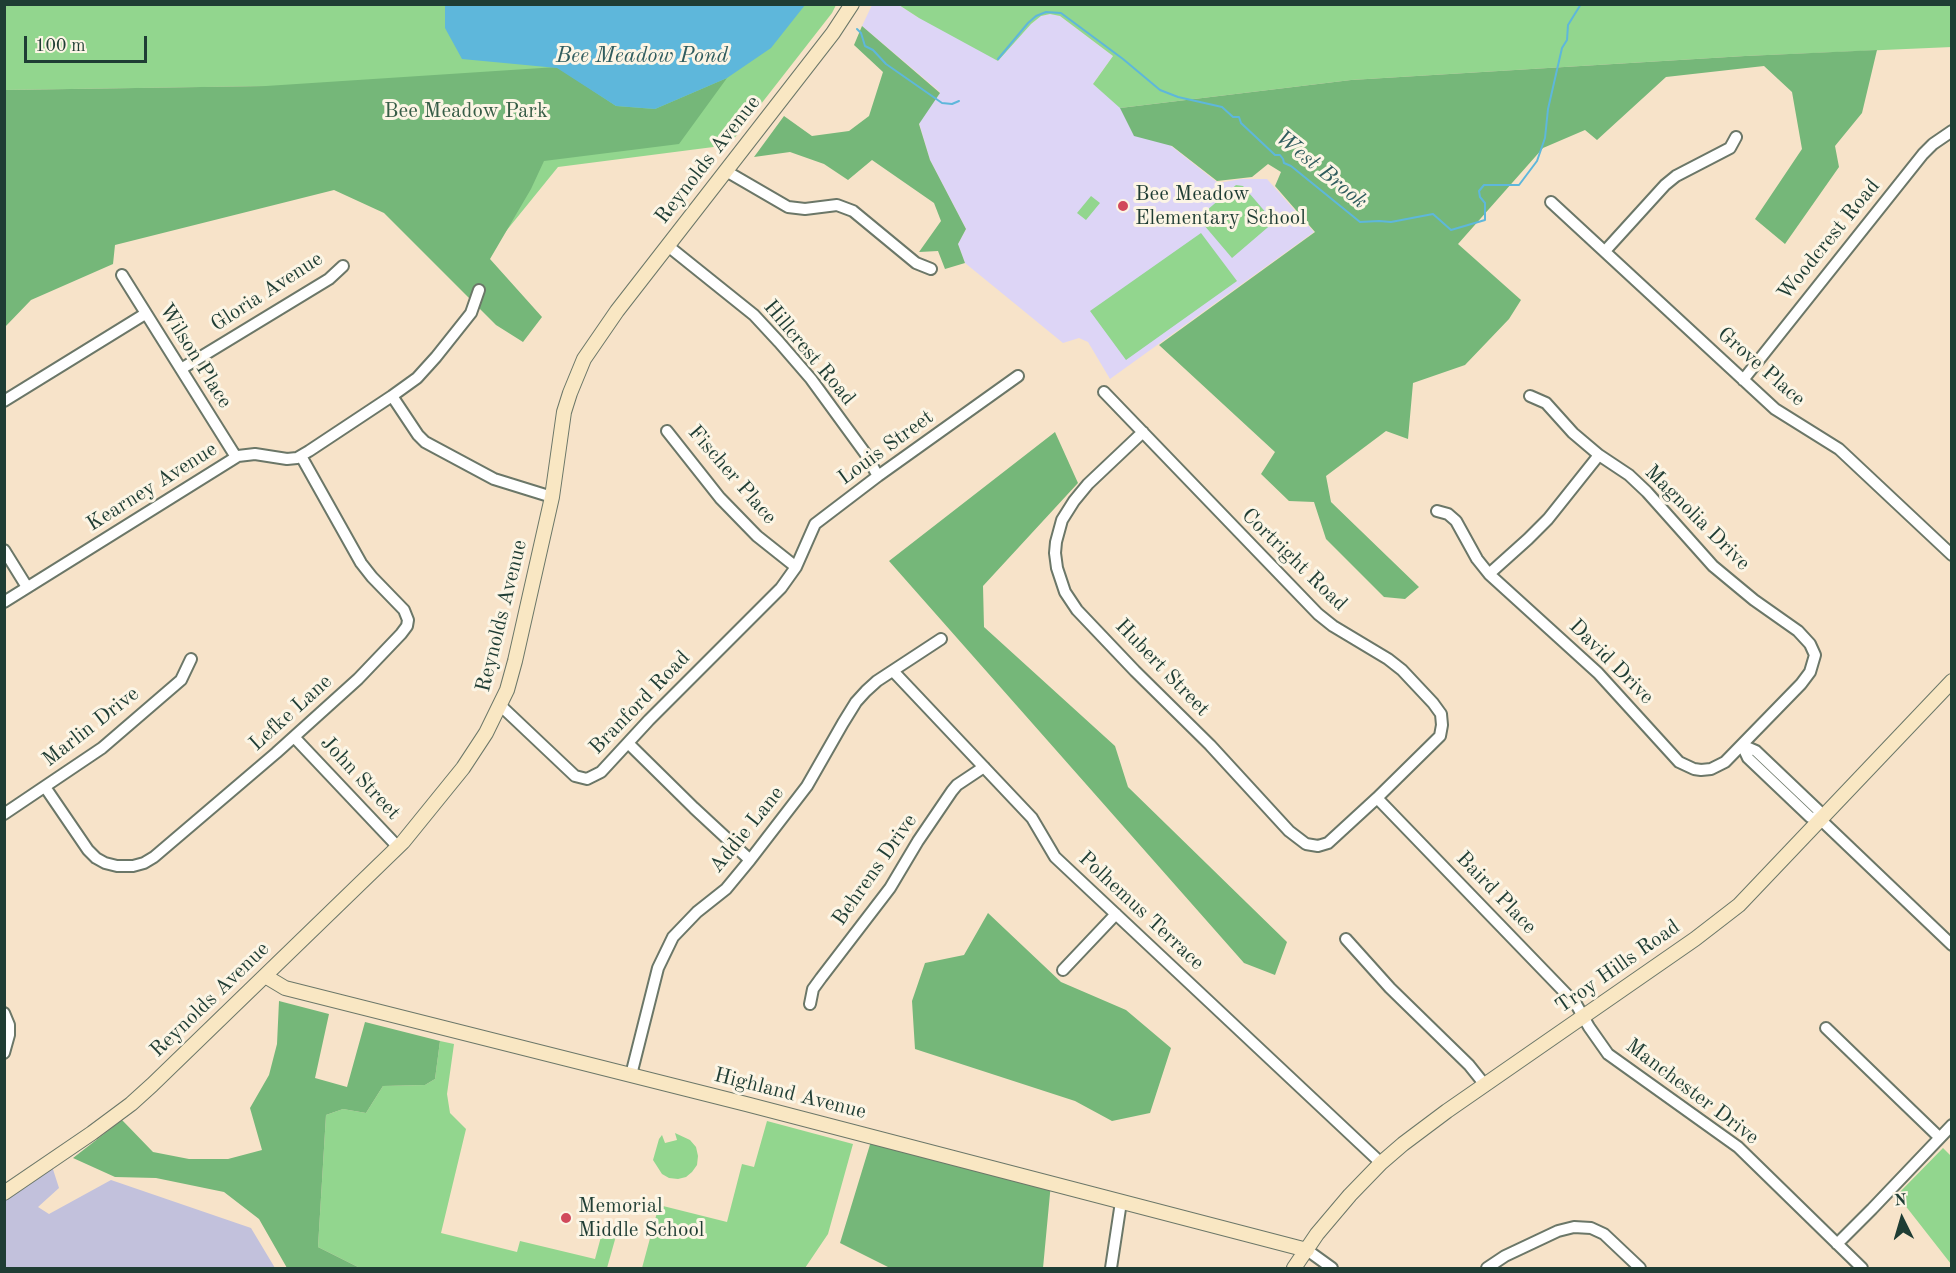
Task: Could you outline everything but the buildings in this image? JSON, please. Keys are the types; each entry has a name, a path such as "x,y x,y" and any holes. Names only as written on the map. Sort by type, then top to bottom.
{"street":[{"name":"Reynolds Avenue","path":"4,1193 131,1104 398,847 463,768 501,706 515,661 552,497 564,412 579,369 602,330 833,33 852,4"},
{"name":"Woodcrest Road","path":"1743,380 1923,154 1952,131"},
{"path":"1605,251 1665,185 1676,176 1730,148 1736,137"},
{"path":"726,171 788,207 805,209 837,205 853,211 916,263 931,269"},
{"name":"Grove Place","path":"1551,202 1743,380 1776,409 1839,449 1952,555"},
{"name":"Hillcrest Road","path":"668,246 754,315 779,342 811,380 878,476"},
{"name":"Gloria Avenue","path":"181,369 329,279 343,266"},
{"name":"Wilson Place","path":"122,275 236,458"},
{"path":"301,456 417,378 471,313 479,290"},
{"path":"4,401 145,314"},
{"name":"Louis Street","path":"796,567 815,524 1018,376"},
{"name":"Cortright Road","path":"1104,392 1318,614 1333,626 1388,659 1402,670 1438,708 1442,725 1440,735 1377,798"},
{"path":"392,396 425,442 494,479 552,497"},
{"name":"Magnolia Drive","path":"1530,396 1546,403 1573,433 1599,456 1629,476 1647,492 1713,567 1798,631 1810,644 1815,655 1810,672 1770,715"},
{"name":"Fischer Place","path":"667,431 720,498 757,536 796,567"},
{"name":"Hubert Street","path":"1143,432 1088,484 1062,520 1055,554 1065,592 1077,610 1210,745 1296,838 1311,845 1328,843 1377,798"},
{"name":"Kearney Avenue","path":"4,602 236,458 249,454 286,459 301,456"},
{"name":"Lefke Lane","path":"45,787 88,850 96,858 111,865 133,866 154,857 294,737 358,679 401,634 408,620 404,610 361,563 301,456"},
{"path":"1489,574 1535,532 1599,456"},
{"name":"David Drive","path":"1437,510 1448,514 1456,521 1489,574 1598,673 1679,762 1701,770 1725,762 1770,715"},
{"path":"4,550 27,587"},
{"name":"Branford Road","path":"501,706 575,776 591,778 600,772 782,588 796,567"},
{"name":"Addie Lane","path":"631,1075 658,968 666,949 680,928 726,889 750,860 807,786 856,702 877,681 941,639"},
{"name":"Marlin Drive","path":"4,814 102,748 181,680 191,659"},
{"name":"Polhemus Terrace","path":"893,671 1032,818 1055,857 1381,1163"},
{"name":"Troy Hills Road","path":"1294,1269 1317,1234 1381,1163 1447,1111 1709,929 1731,911 1951,683"},
{"name":"John Street","path":"294,737 398,847"},
{"path":"628,743 750,860"},
{"path":"1742,745 1748,758 1756,766 1810,817 1821,820 1952,945"},
{"name":"Behrens Drive","path":"810,1004 817,984 890,888 952,791 984,767"},
{"name":"Baird Place","path":"1377,798 1576,1004 1583,1017"},
{"path":"1063,970 1116,914"},
{"path":"1346,939 1390,988 1469,1065 1485,1085"},
{"name":"Highland Avenue","path":"265,975 285,988 1307,1250"},
{"path":"4,1012 9,1025 9,1035 4,1053"},
{"name":"Manchester Drive","path":"1583,1017 1608,1054 1738,1147 1862,1269"},
{"path":"1826,1028 1940,1137"},
{"path":"1837,1244 1952,1125"},
{"path":"1111,1269 1121,1202"},
{"path":"1487,1269 1505,1256 1558,1231 1574,1227 1591,1228 1604,1234 1640,1269"},
{"path":"1307,1250 1332,1269"}],"shaded area":[{"name":"Bee Meadow Elementary School","path":"872,5 899,5 919,18 1031,24 1041,16 1050,14 1060,16 1113,56 1093,84 1218,183 1242,179 1267,179 1314,232 1110,379 1088,342 1079,338 1063,343 965,263 958,244 966,229 930,160 919,123 940,92 862,26"},
{"path":"50,1160 59,1188 38,1207 49,1214 111,1180 251,1228 275,1268 5,1268 5,1190"}],"green space":[{"path":"1951,4 1952,47 1745,56 1351,80 1120,108 1093,84 1113,56 1060,16 1050,14 1041,16 998,61 899,5"},
{"name":"Bee Meadow Park","path":"4,5 836,5 729,145 558,167 481,262 270,86 5,90"},
{"path":"862,26 940,93 919,124 930,160 966,229 958,244 965,263 945,269 938,251 919,252 941,221 934,203 872,160 848,180 824,164 790,152 754,157 784,116 812,136 849,131 869,116 883,72 854,45"},
{"path":"1877,50 1862,113 1835,146 1839,167 1785,244 1755,219 1802,149 1792,92 1764,66 1666,77 1597,140 1585,130 1543,148 1458,244 1521,300 1509,319 1465,365 1413,383 1408,439 1386,431 1326,476 1331,502 1419,587 1405,599 1384,597 1326,539 1314,502 1289,501 1261,474 1275,452 1159,345 1315,232 1275,186 1281,172 1268,164 1252,177 1217,181 1172,146 1134,136 1120,108 1351,80"},
{"path":"557,67 616,106 655,109 727,78 679,144 544,161 531,189 490,259 542,317 523,342 496,325 384,213 334,190 115,245 113,264 31,300 5,327 5,90 266,86"},
{"path":"1236,185 1243,186 1274,222 1232,258 1198,218"},
{"path":"1091,196 1100,203 1086,220 1077,213"},
{"path":"1201,233 1237,281 1126,360 1090,311"},
{"path":"1055,432 1078,483 983,586 984,627 1115,746 1128,787 1287,942 1275,975 1244,963 889,561"},
{"path":"988,913 1061,982 1126,1010 1171,1048 1150,1113 1112,1121 1075,1101 915,1049 912,1001 925,963 964,955"},
{"path":"279,1001 329,1014 315,1078 347,1087 365,1022 440,1041 435,1079 425,1085 383,1086 366,1113 343,1109 326,1115 318,1247 360,1268 287,1268 259,1219 224,1192 156,1178 115,1177 73,1158 122,1120 153,1152 189,1159 228,1159 262,1150 250,1108 269,1075 277,1044"},
{"path":"440,1041 454,1044 447,1094 450,1113 466,1129 441,1233 517,1252 520,1241 595,1259 602,1233 616,1236 607,1268 360,1268 318,1247 326,1115 343,1109 366,1113 383,1086 425,1085 435,1079"},
{"path":"767,1121 853,1144 828,1234 805,1268 642,1268 659,1205 727,1222 742,1164 754,1167"},
{"path":"675,1133 690,1140 696,1147 698,1156 697,1165 692,1172 678,1179 662,1174 653,1160 662,1135 665,1143 677,1140"},
{"path":"872,1138 1051,1183 1043,1268 890,1268 840,1243"},
{"path":"1943,1148 1951,1156 1951,1264 1897,1195"}],"water":[{"name":"Bee Meadow Pond","path":"445,4 805,5 771,48 727,78 655,109 616,106 557,68 462,59 445,28"}],"waterway":[{"name":"West Brook","path":"998,59 1036,16 1046,12 1061,13 1160,90 1178,97 1222,107 1233,117 1239,117 1241,123 1275,155 1280,155 1284,163 1291,166 1360,222 1391,222 1433,214 1451,230 1485,220 1485,203 1479,191 1484,185 1519,185 1537,161 1545,138 1548,109 1562,48 1567,40 1568,25 1581,4"},
{"name":"West Brook","path":"857,29 861,33 865,46 873,50 886,64 942,103 952,104 959,101"}],"place":[{"name":"Bee Meadow Elementary School","path":"1123,206"},
{"name":"Memorial Middle School","path":"566,1218"}]}
